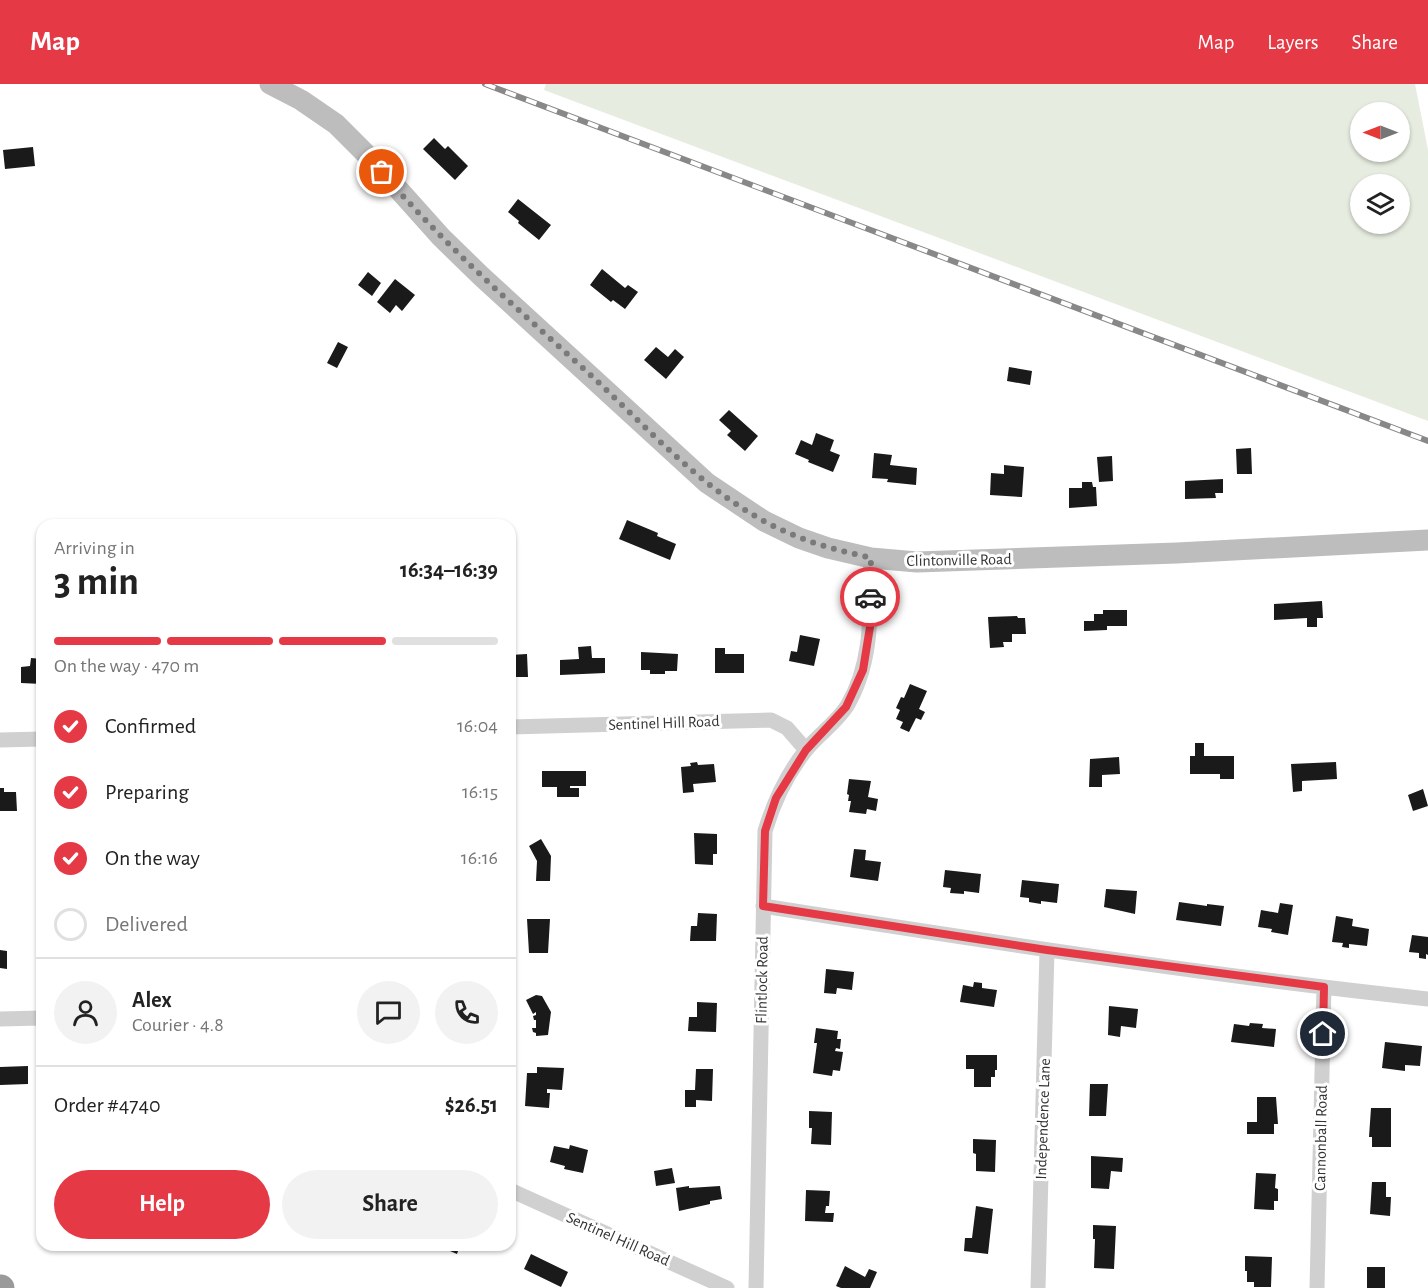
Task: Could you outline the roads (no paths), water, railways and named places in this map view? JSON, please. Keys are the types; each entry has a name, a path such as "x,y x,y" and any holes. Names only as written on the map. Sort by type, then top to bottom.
{"street":[{"name":"Clintonville Road","path":"270,84 301,100 336,124 373,161 441,237 481,276 707,483 764,521 800,538 871,558 916,562 1428,540"},
{"name":"Flintlock Road","path":"756,1288 765,831 776,798 806,750 846,707 863,670 870,627 871,558"},
{"name":"Sentinel Hill Road","path":"516,727 771,720 788,728 806,750"},
{"path":"0,740 36,739"},
{"path":"763,906 1047,950 1428,999"},
{"name":"Independence Lane","path":"1038,1288 1047,950"},
{"name":"Cannonball Road","path":"1317,1288 1324,987"},
{"path":"0,1019 36,1018"},
{"name":"Sentinel Hill Road","path":"516,1193 727,1288"}],"railway":[{"path":"485,84 1428,441"}]}
